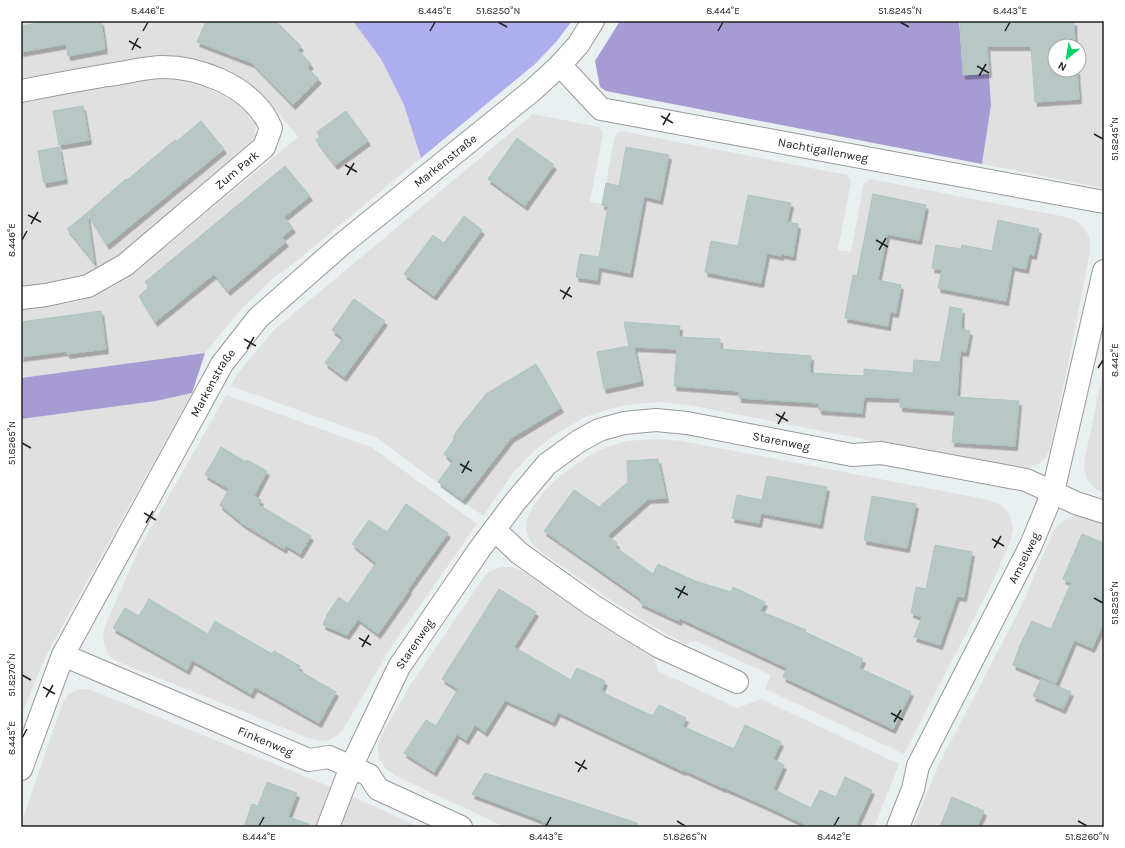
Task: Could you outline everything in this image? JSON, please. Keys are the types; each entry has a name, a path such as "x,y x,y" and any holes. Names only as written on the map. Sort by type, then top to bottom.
{"street":[{"name":"Markenstraße","path":"21,769 63,655 222,364 258,318 341,245 534,90 578,45 593,21"},
{"name":"Nachtigallenweg","path":"560,65 601,109 1104,202"},
{"name":"Zum Park","path":"21,91 65,82 161,67 185,68 208,74 229,85 250,99 264,115 271,128 264,147 125,265 88,286 46,295 21,298"},
{"name":"Amselweg","path":"898,827 913,789 918,766 1031,545 1053,492 1104,271"},
{"name":"Starenweg","path":"328,827 351,766 399,667 479,550 515,502 547,464 579,441 599,430 624,423 656,420 687,423 852,455 882,453 1026,480 1076,502 1104,512"},
{"path":"495,530 519,553 624,626 660,647 737,682"},
{"name":"Finkenweg","path":"63,655 309,760 329,757 351,766 369,774 378,789 461,827"}],"shaded area":[{"path":"21,21 353,21 381,59 404,105 421,158 288,268 273,278 242,308 205,353 21,378 21,310 77,302 116,285 135,272 298,137 275,109 257,91 235,75 212,64 188,58 162,55 21,78"},
{"path":"353,21 572,21 556,42 535,64 421,158 404,105 381,59"},
{"path":"620,21 959,21 963,75 989,74 991,105 982,164 606,91 600,87 595,61"},
{"path":"959,21 1104,21 1104,188 982,164 991,105 989,74 963,75"},
{"path":"161,79 184,81 203,86 224,96 241,107 256,123 254,143 120,254 102,266 82,275 61,281 21,287 21,102"},
{"path":"533,114 599,127 603,133 590,202 602,204 615,135 621,131 847,175 851,181 838,250 851,252 864,183 870,179 1066,217 1077,221 1085,229 1090,239 1090,251 1069,360 1050,448 1046,457 1038,464 1028,468 1018,469 689,405 658,402 628,405 585,417 554,435 533,452 512,474 483,516 377,438 231,386 238,373 274,330"},
{"path":"205,353 192,393 156,401 21,419 21,378"},
{"path":"1104,367 1104,493 1096,489 1087,480 1084,469"},
{"path":"192,393 54,641 42,664 21,716 21,419 156,401"},
{"path":"226,395 371,447 477,524 389,650 344,728 338,735 329,740 318,741 309,738 121,663 110,657 105,647 103,637 105,626 138,551"},
{"path":"655,439 682,441 989,500 1001,505 1010,515 1013,528 1011,540 992,583 904,754 765,689 771,675 696,641 685,644 646,622 608,598 540,551 531,542 526,531 527,518 543,492 560,476 588,456 605,448 627,441"},
{"path":"1077,515 1104,522 1104,827 913,827 939,764 1020,609 1054,530 1060,523"},
{"path":"502,567 512,567 524,572 585,615 654,657 658,671 737,708 761,699 899,764 874,827 505,827 396,776 386,769 379,758 378,746 382,734 411,684 484,577 490,571"},
{"path":"76,690 91,690 336,789 322,827 21,827 63,702 68,695"},
{"path":"347,794 419,827 335,827"}],"building":[{"path":"48,21 101,21 105,49 68,56 66,44 21,52 21,26"},
{"path":"206,21 276,21 301,46 298,50 311,64 307,68 319,79 293,105 252,63 197,42"},
{"path":"960,21 1074,21 1075,38 1047,38 1047,78 1078,78 1079,99 1035,102 1031,46 987,46 989,73 963,75"},
{"path":"83,106 89,140 59,145 53,111"},
{"path":"346,111 368,141 335,165 316,140 320,137 317,132"},
{"path":"201,121 224,149 107,245 87,213 126,179 127,180 175,140 176,142"},
{"path":"517,138 554,165 525,206 488,179"},
{"path":"59,147 65,179 44,183 38,151"},
{"path":"626,147 669,155 660,200 644,196 630,273 599,267 597,280 576,277 580,254 599,257 608,206 602,205 606,183 619,186"},
{"path":"285,166 310,196 284,217 293,228 282,237 286,242 228,291 214,274 155,322 139,296 149,287 145,282"},
{"path":"873,194 926,205 919,240 887,234 878,280 901,285 896,313 890,312 888,326 845,318 853,275 857,276"},
{"path":"748,195 791,203 787,222 798,224 793,256 781,254 781,256 767,253 761,283 705,272 711,241 738,246"},
{"path":"87,213 94,262 67,229"},
{"path":"464,216 482,230 434,296 404,274 433,235 444,243"},
{"path":"998,220 1039,229 1034,255 1029,254 1026,269 1012,266 1006,301 938,288 942,270 932,268 936,245 961,249 962,245 992,251"},
{"path":"354,299 385,321 344,377 325,363 343,338 332,330"},
{"path":"950,307 962,309 961,329 970,331 966,352 960,351 957,397 1019,401 1015,446 952,442 955,411 900,407 900,398 864,397 862,413 819,410 819,403 739,398 739,391 674,386 677,349 634,347 641,381 604,389 597,352 629,346 624,322 680,326 679,337 720,339 720,349 811,356 810,373 864,376 864,369 913,373 914,360 940,362"},
{"path":"101,311 106,349 67,354 67,351 21,357 21,322"},
{"path":"536,364 561,408 511,438 463,500 438,482 453,461 444,454 455,438 453,437 486,394"},
{"path":"221,447 246,462 247,460 267,471 254,496 261,500 259,505 311,536 300,554 286,545 284,549 243,524 220,505 229,489 205,475"},
{"path":"658,459 666,498 648,499 607,536 617,543 615,547 653,574 658,564 695,581 731,592 733,587 765,602 760,611 806,630 805,632 863,659 859,668 911,692 893,729 783,677 787,668 680,618 679,621 640,603 641,599 544,531 574,490 599,507 628,482 627,461"},
{"path":"767,476 827,487 820,524 761,513 759,523 732,518 737,495 762,500"},
{"path":"872,496 916,504 907,548 864,540"},
{"path":"406,504 448,533 408,589 409,590 378,634 358,619 347,635 323,625 328,613 339,597 348,604 376,563 352,544 369,520 387,532"},
{"path":"1082,534 1104,543 1104,622 1092,648 1074,640 1056,683 1013,665 1021,643 1032,621 1051,629 1071,583 1063,579"},
{"path":"935,545 972,552 964,597 957,596 940,645 914,637 922,617 911,613 916,587 926,589"},
{"path":"499,589 536,612 514,647 571,680 577,668 605,681 601,690 604,691 603,693 653,716 659,705 686,718 682,726 734,749 745,725 781,742 773,759 784,765 773,789 811,808 820,790 836,797 845,777 872,790 855,827 803,827 804,824 766,806 684,770 683,771 558,712 553,722 505,700 485,732 475,725 466,740 457,734 434,772 404,753 426,720 436,726 458,689 442,679"},
{"path":"149,599 208,634 215,621 272,654 274,651 300,666 298,670 336,692 319,723 255,687 251,694 192,660 187,670 113,628 125,608 139,616"},
{"path":"1041,679 1071,692 1063,709 1033,696"},
{"path":"485,773 637,823 637,827 557,827 472,794"},
{"path":"267,782 297,793 288,817 309,824 308,827 244,827 252,804 258,806"},
{"path":"952,797 984,811 977,827 940,827"}]}
